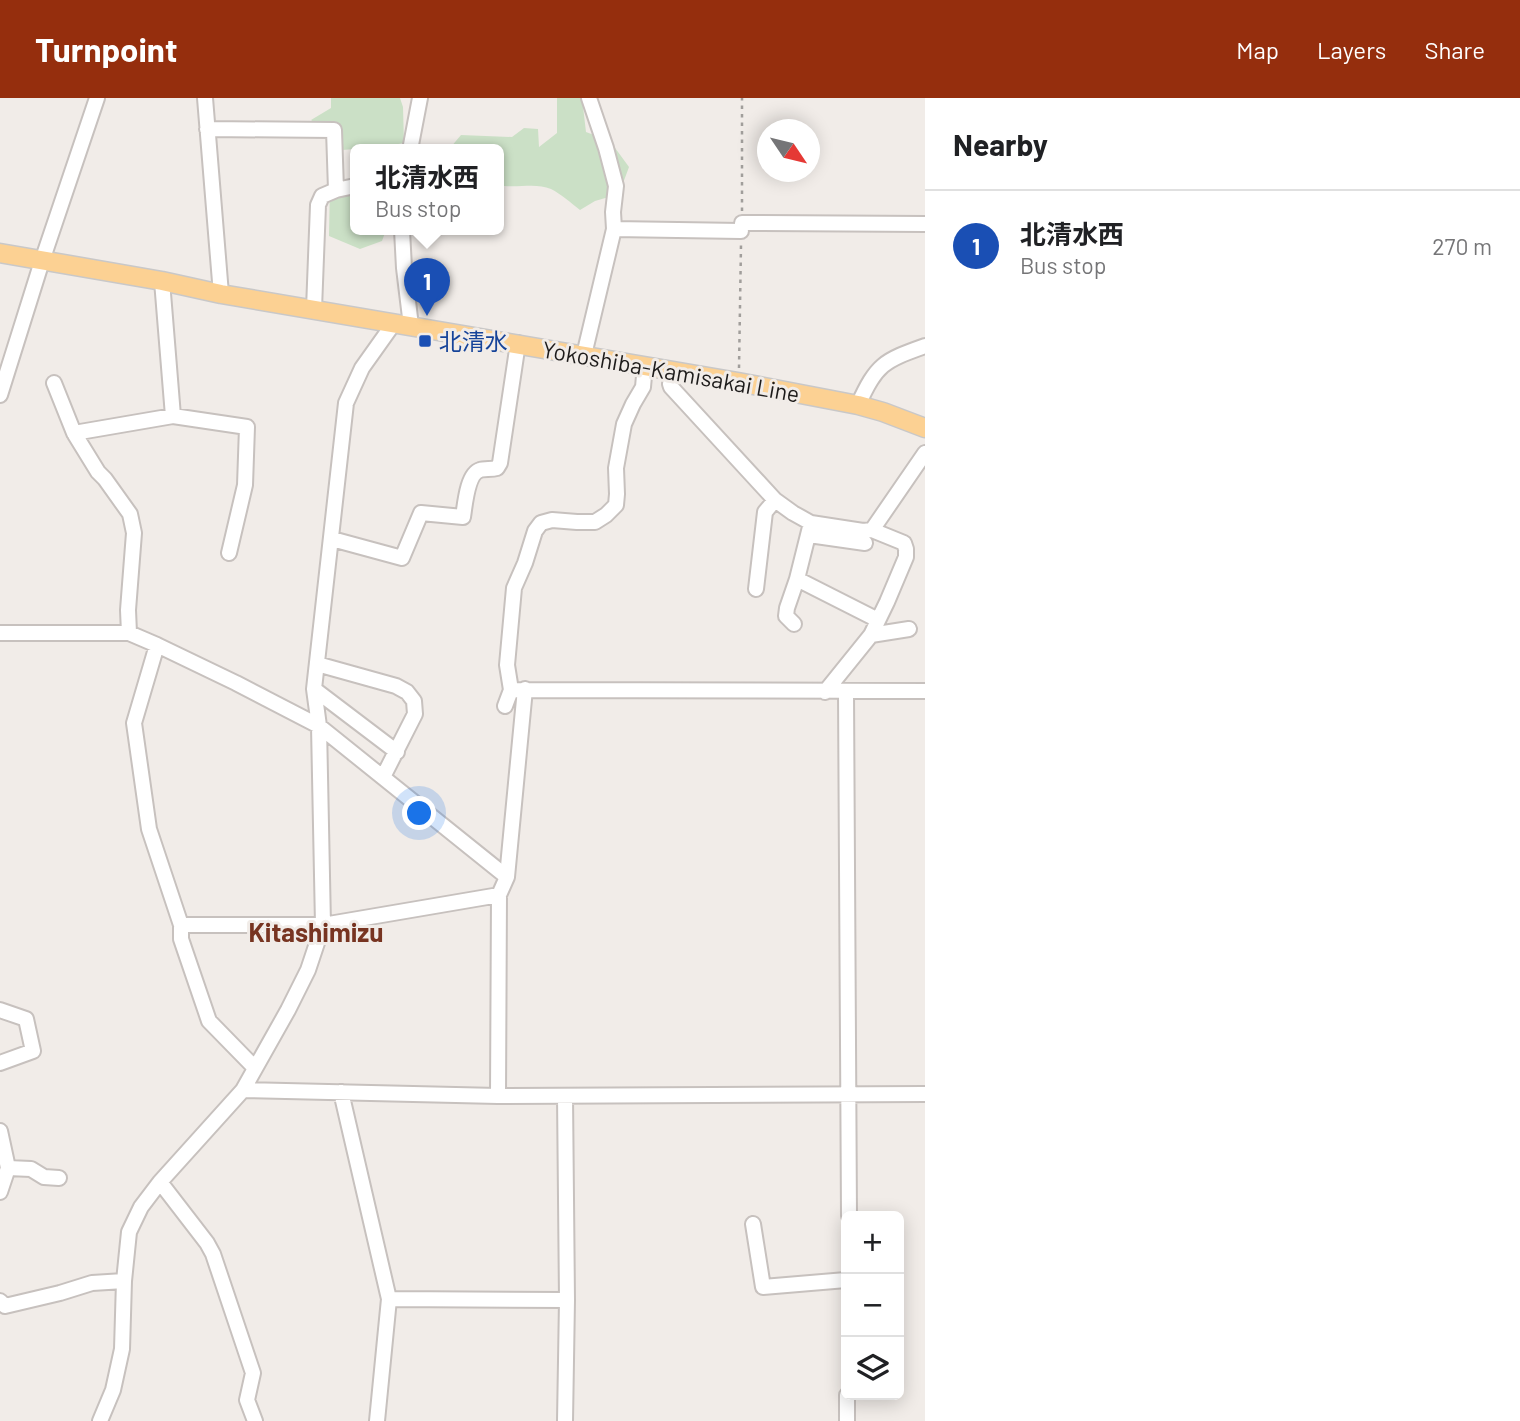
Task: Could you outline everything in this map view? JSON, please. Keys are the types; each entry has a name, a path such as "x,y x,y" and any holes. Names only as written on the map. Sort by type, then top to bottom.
{"main road":[{"name":"Yokoshiba-Kamisakai Line","path":"0,253 221,294 673,370 858,405 925,428"}],"street":[{"path":"0,394 97,98"},
{"path":"205,98 221,294"},
{"path":"411,144 420,98"},
{"path":"584,355 614,229 616,186 589,98"},
{"path":"207,130 334,130 335,190"},
{"path":"314,309 318,205 322,196 350,187"},
{"path":"614,229 925,224"},
{"path":"100,1421 113,1390 122,1349 129,1232 141,1206 160,1182 243,1090 309,970 323,925 319,726 314,689 346,403 362,368 402,325 402,235"},
{"path":"162,281 173,416"},
{"path":"332,539 402,558 422,513 463,517 470,481 475,473 481,469 497,468 500,463 518,343"},
{"path":"858,405 876,372 886,362 925,346"},
{"path":"498,1096 499,895 507,877 518,689 507,665 514,588 535,531 541,523 552,520 594,522 616,505 616,468 624,424 643,387 644,376 651,366"},
{"path":"673,370 671,387 775,500 810,529 863,531 868,536 904,543 906,557 871,635 825,692"},
{"path":"54,383 75,433 98,472 130,514 134,533 128,610 129,633"},
{"path":"75,433 173,416 247,427 245,485 229,553"},
{"path":"868,536 925,453"},
{"path":"756,589 765,512 775,500"},
{"path":"794,624 786,616 787,608 810,529"},
{"path":"797,579 878,620"},
{"path":"871,635 909,629"},
{"path":"0,633 129,633 236,683 319,726 507,877"},
{"path":"157,645 134,723 149,829 181,925 181,939 209,1021 256,1068"},
{"path":"317,664 396,686 407,692 414,701 415,714 383,778"},
{"path":"314,689 397,751"},
{"path":"518,689 925,691"},
{"path":"505,706 518,689"},
{"path":"846,692 849,1211"},
{"path":"181,925 323,925 499,895"},
{"path":"0,1010 26,1019 33,1051 0,1063"},
{"path":"243,1090 498,1096 925,1094"},
{"path":"341,1092 389,1299 377,1421"},
{"path":"565,1096 565,1421"},
{"path":"0,1131 8,1168 0,1192"},
{"path":"8,1168 31,1169 44,1177 59,1178"},
{"path":"160,1182 213,1254 253,1373 247,1400 255,1421"},
{"path":"753,1224 763,1287 841,1280"},
{"path":"0,1301 5,1306 92,1283 124,1281"},
{"path":"389,1299 567,1300"},
{"path":"847,1400 847,1421"}],"green space":[{"path":"331,98 400,98 403,107 404,143 350,144 350,149 342,150 340,124 321,128 311,120 331,108"},
{"path":"557,98 582,98 586,132 610,141 629,167 619,194 595,201 580,210 558,193 545,187 504,185 504,144 453,144 461,135 512,137 524,128 538,129 539,147 557,133"},
{"path":"330,185 350,185 350,235 384,235 382,241 360,249 329,236"}],"place":[{"name":"北清水西","path":"427,316"},
{"name":"北清水","path":"425,341"}],"district":[{"name":"Kitashimizu","path":"316,931"}]}
